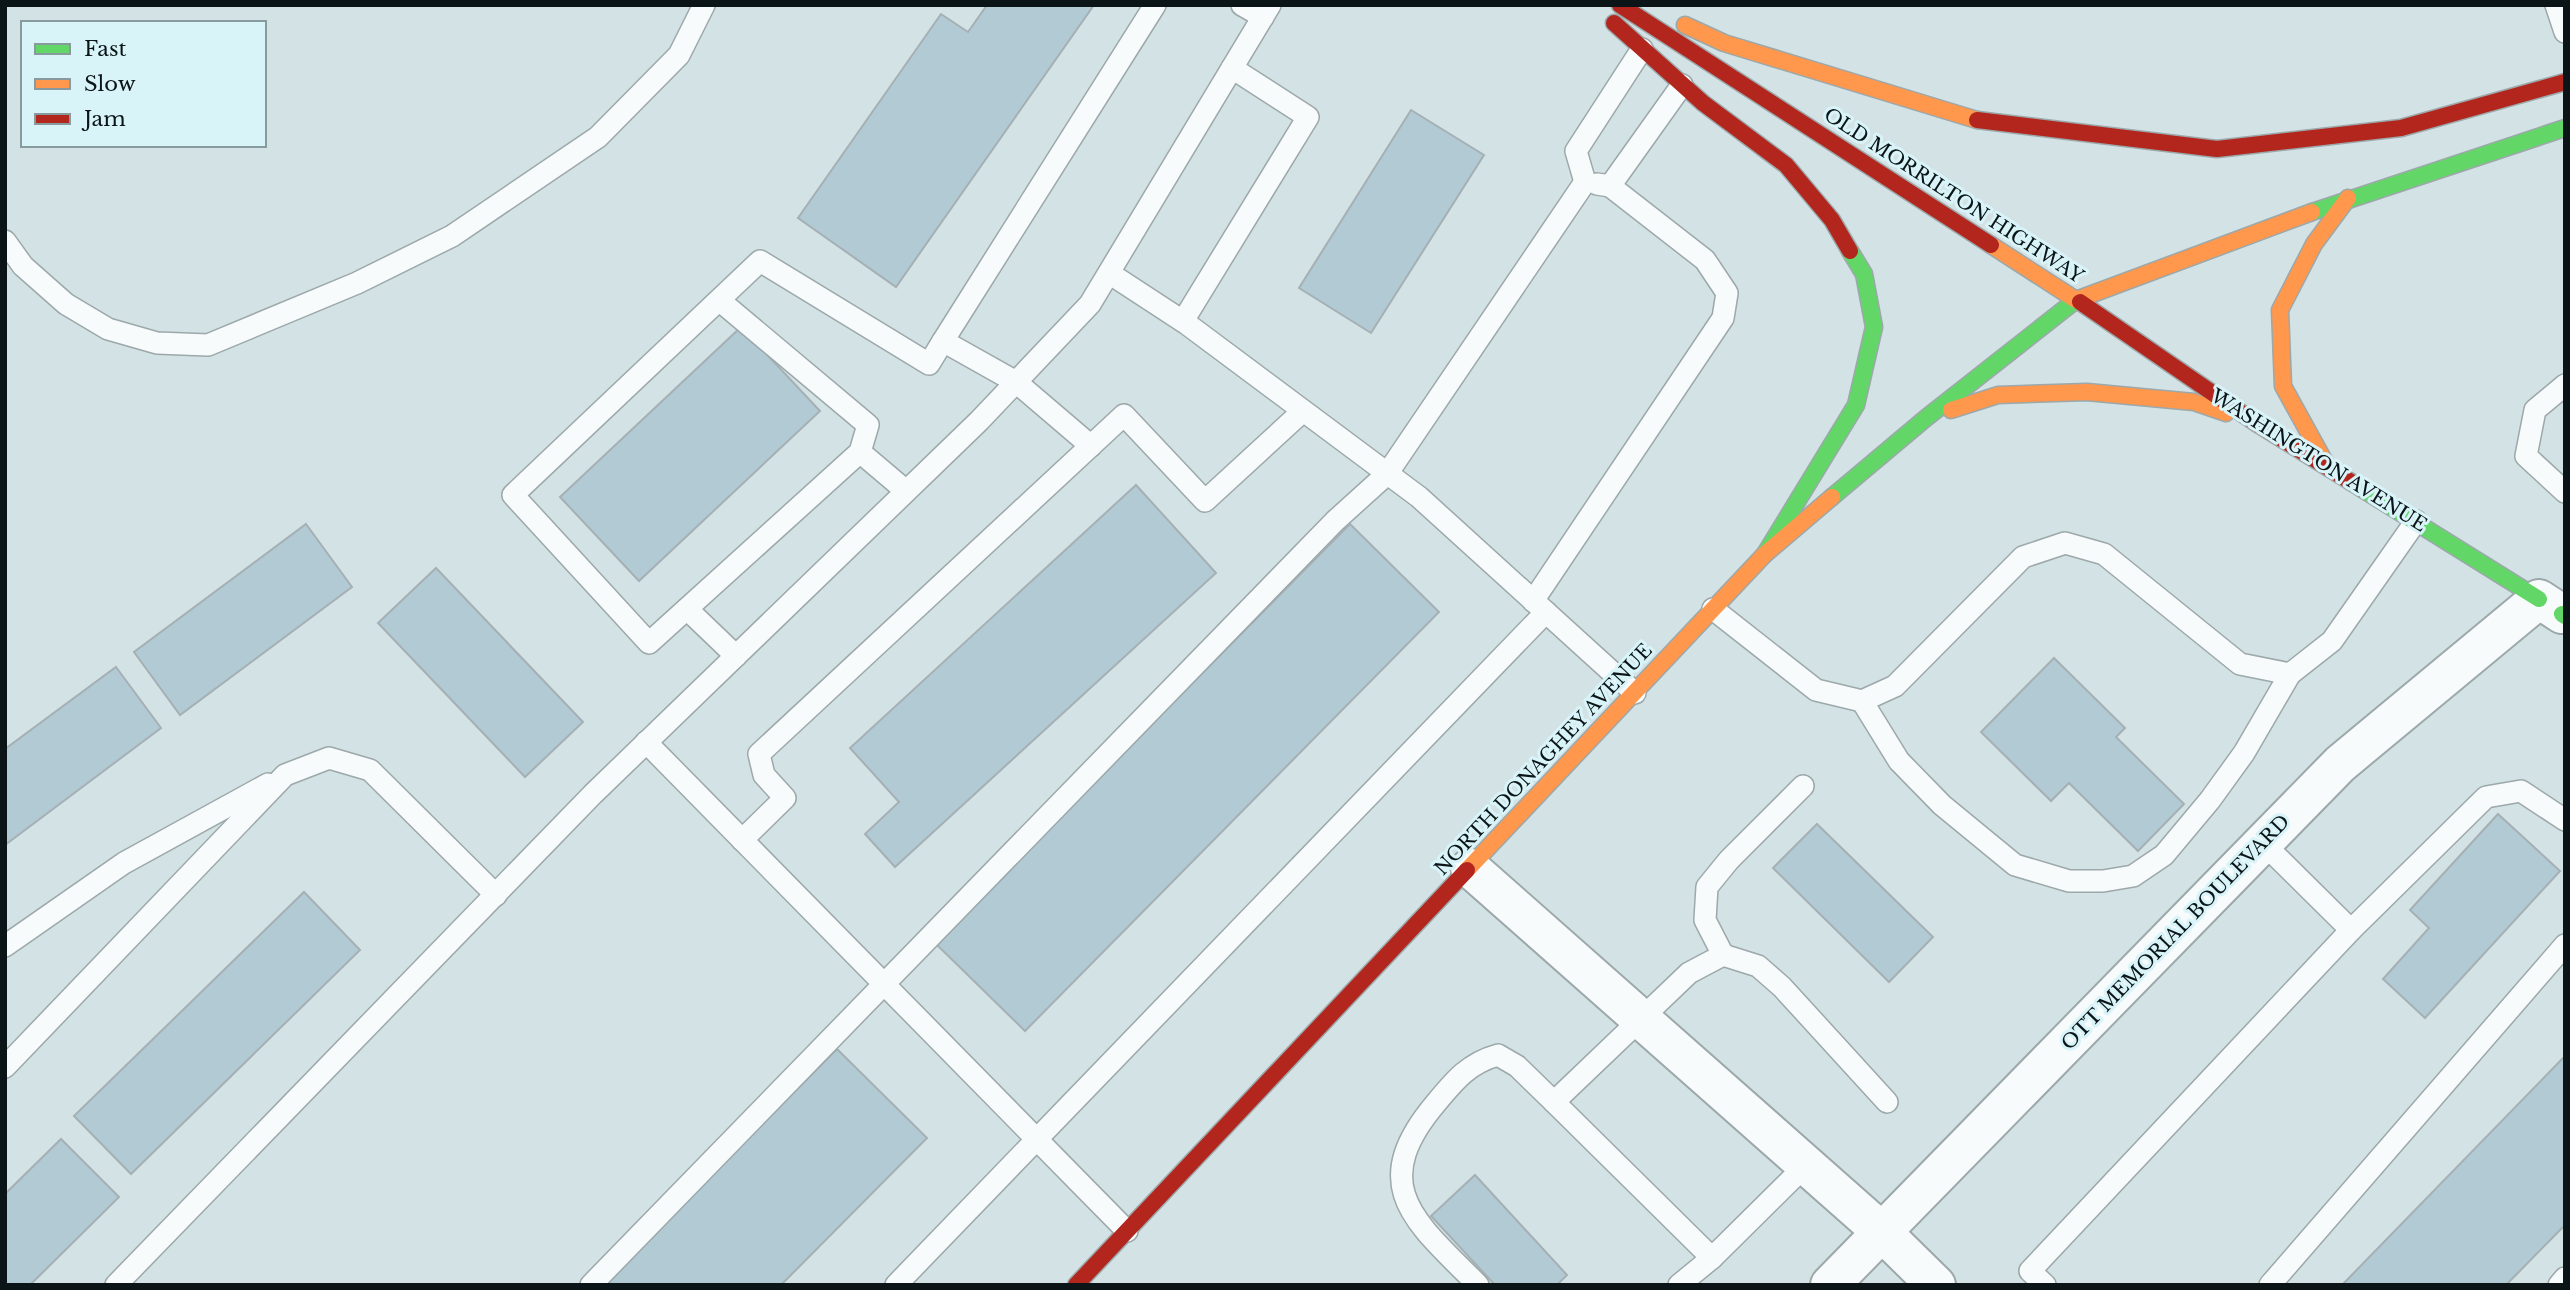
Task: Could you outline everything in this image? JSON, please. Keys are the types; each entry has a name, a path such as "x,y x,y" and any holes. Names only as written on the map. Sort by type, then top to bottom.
{"main road":[{"name":"OLD MORRILTON HIGHWAY","path":"1620,5 2076,300 2348,198 2565,128"},
{"path":"1646,5 1724,43 1987,124 2217,149 2401,128 2565,82"},
{"path":"1598,8 1682,85 1786,165 1832,219 1864,274 1874,327 1856,405 1765,554"},
{"path":"2326,464 2283,386 2280,310 2314,244 2348,198"},
{"name":"NORTH DONAGHEY AVENUE","path":"1076,1285 1765,554 1926,418 2076,300"},
{"name":"WASHINGTON AVENUE","path":"2076,300 2256,423 2558,609"},
{"path":"1926,418 1998,395 2087,392 2194,402 2256,423"}],"street":[{"name":"OTT MEMORIAL BOULEVARD","path":"1830,1285 2340,764 2558,609"},
{"path":"1470,868 1882,1232 1936,1285"}],"lane":[{"path":"5,241 23,266 66,304 108,329 157,343 208,345 358,283 452,236 598,137 679,55 704,5"},
{"path":"719,300 868,425 860,452 649,643 513,495 760,261 929,364 1155,5"},
{"path":"116,1285 646,741 906,491 1090,304 1266,11 1242,5"},
{"path":"2556,5 2565,32"},
{"path":"1585,182 1576,151 1642,49"},
{"path":"1183,321 1308,117 1232,68"},
{"path":"1610,186 1682,85"},
{"path":"896,1285 1038,1141 1539,606 1723,318 1727,293 1705,260 1610,186 1585,182"},
{"path":"591,1285 1325,531 1387,474 1585,182"},
{"path":"1109,273 1183,321 1419,497 1635,693"},
{"path":"943,341 1016,382 1091,446"},
{"path":"2565,385 2535,410 2526,456 2565,492"},
{"path":"742,840 785,798 764,775 759,754 1124,415 1205,501 1303,411"},
{"path":"860,452 906,491"},
{"path":"1862,701 1899,761 1942,805 2015,864 2069,881 2103,881 2133,876 2164,855 2210,800 2244,753 2290,674 2332,641 2416,520"},
{"path":"1713,609 1816,690 1862,701 1895,686 2023,557 2064,543 2104,554 2240,664 2290,674"},
{"path":"687,609 736,656"},
{"path":"646,741 1127,1231"},
{"path":"5,946 124,863 285,775 329,758 370,770 496,895"},
{"path":"5,1067 285,775"},
{"path":"1723,955 1705,919 1707,887 1729,860 1803,786"},
{"path":"2045,1285 2030,1271 2351,930 2486,797 2521,791 2565,820"},
{"path":"2263,843 2351,930"},
{"path":"2270,1285 2565,945"},
{"path":"1554,1102 1689,973 1723,955 1758,966 1782,987 1887,1102"},
{"path":"1478,1285 1424,1230 1410,1211 1401,1185 1402,1158 1415,1128 1476,1061 1499,1055 1517,1066 1712,1258"},
{"path":"1679,1285 1712,1258 1806,1165"},
{"path":"2559,1285 2565,1278"}],"building":[{"path":"987,5 1094,5 896,287 798,218 941,14 968,32"},
{"path":"1411,110 1484,155 1371,333 1299,288"},
{"path":"741,327 820,411 639,581 560,497"},
{"path":"1136,485 1216,573 895,867 865,834 899,802 850,748"},
{"path":"306,524 352,587 180,715 134,652"},
{"path":"1350,524 1439,612 1025,1031 935,943"},
{"path":"436,568 583,722 525,777 378,623"},
{"path":"2054,658 2125,728 2116,737 2184,804 2138,851 2069,783 2051,801 1981,732"},
{"path":"116,667 161,728 5,845 5,749"},
{"path":"2498,814 2560,871 2425,1018 2383,979 2429,928 2410,910"},
{"path":"1817,824 1933,937 1889,982 1773,868"},
{"path":"304,892 360,950 131,1174 74,1116"},
{"path":"837,1049 927,1138 781,1285 603,1285"},
{"path":"2565,1056 2565,1225 2506,1285 2342,1285"},
{"path":"61,1139 119,1197 30,1285 5,1285 5,1194"},
{"path":"1475,1175 1567,1275 1557,1285 1495,1285 1431,1216"}],"traffic: fast":[{"path":"2312,212 2565,128"},
{"path":"1765,554 1856,405 1874,327 1864,274 1850,251"},
{"path":"1832,497 1926,418 2076,300 2080,302"},
{"path":"2351,482 2539,599"}],"traffic: slow":[{"path":"1685,25 1724,43 1977,120"},
{"path":"2326,464 2283,386 2280,310 2314,244 2348,198"},
{"path":"1991,245 2076,300 2312,212"},
{"path":"1951,410 1998,395 2087,392 2194,402 2226,413"},
{"path":"1467,870 1765,554 1832,497"}],"traffic: jam":[{"path":"1620,5 1991,245"},
{"path":"1614,23 1703,103 1786,165 1832,220 1850,251"},
{"path":"1977,120 2217,149 2401,128 2565,82"},
{"path":"2080,302 2256,423 2351,482"},
{"path":"1076,1285 1467,870"}]}
